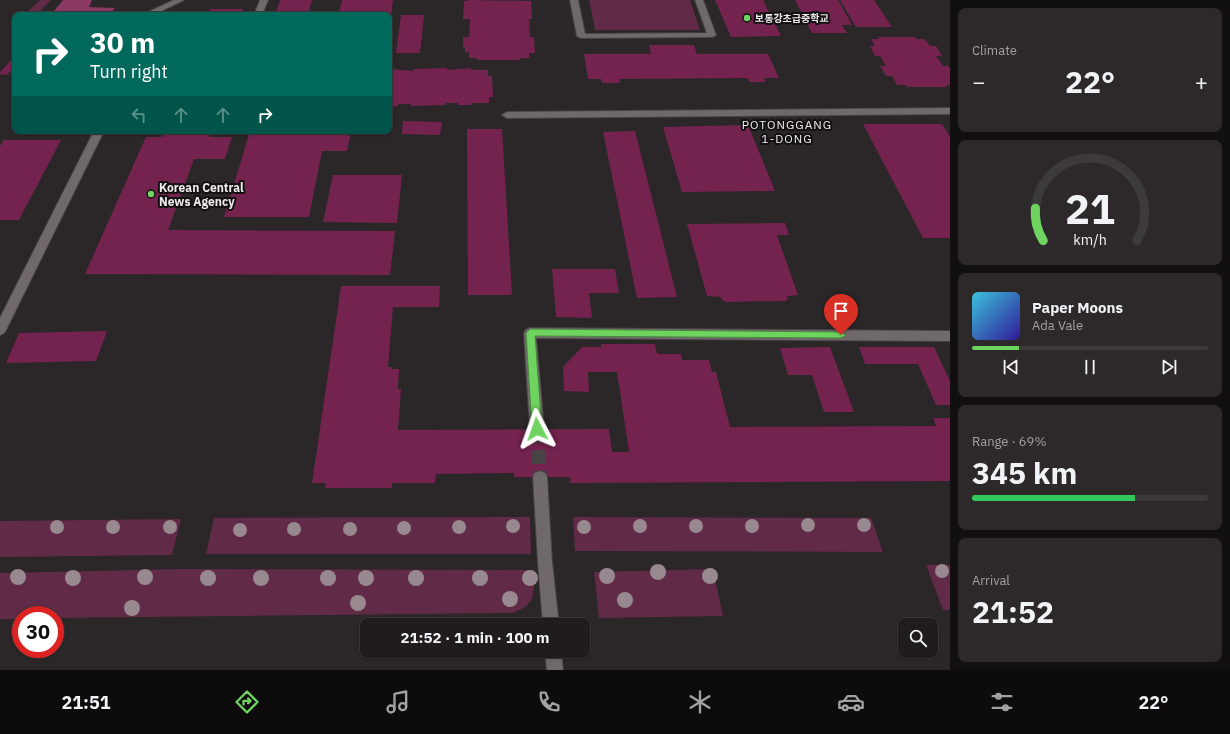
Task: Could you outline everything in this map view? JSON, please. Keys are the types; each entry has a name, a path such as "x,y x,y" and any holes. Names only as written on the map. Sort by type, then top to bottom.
{"street":[{"path":"153,12 180,0"},
{"path":"259,12 264,0"},
{"path":"574,0 581,36 712,35 699,0"},
{"path":"507,115 950,111"},
{"path":"0,330 98,134"},
{"path":"537,429 530,333 950,336"},
{"path":"540,477 545,562 550,618"},
{"path":"554,658 555,670"}],"shaded area":[{"path":"40,0 51,0 39,12 27,12"},
{"path":"63,0 92,0 89,7 115,8 112,12 53,12"},
{"path":"589,0 690,0 700,30 595,30"},
{"path":"530,517 531,554 206,554 214,518"},
{"path":"573,517 871,518 883,552 575,551"},
{"path":"181,519 172,555 0,557 0,521"},
{"path":"926,565 950,565 950,610 943,610"},
{"path":"182,569 534,570 534,592 527,605 513,613 64,618 64,606 12,606 12,619 0,619 0,573"},
{"path":"713,569 723,616 599,618 594,572"}],"building":[{"path":"280,0 312,0 309,12 276,12"},
{"path":"342,0 393,0 392,12 339,12"},
{"name":"보통강초급중학교","path":"715,0 763,0 781,36 731,37"},
{"path":"795,0 838,0 852,25 842,25 847,33 812,33"},
{"path":"840,0 874,0 892,27 856,27"},
{"path":"464,1 531,1 532,19 529,19 530,37 534,37 535,53 529,53 529,58 520,58 520,60 477,60 477,58 469,58 469,52 465,53 465,47 463,47 463,37 469,37 470,19 463,19"},
{"path":"210,9 243,9 242,12 209,12"},
{"path":"401,15 424,15 420,53 396,53"},
{"path":"878,37 915,37 916,39 925,39 930,46 936,46 942,56 936,56 943,66 948,66 950,69 950,85 946,85 947,87 907,87 906,85 897,85 892,76 886,76 880,66 886,66 880,56 875,56 870,46 875,46 871,39 879,39"},
{"path":"649,45 694,45 697,54 768,54 779,78 764,78 766,82 749,82 748,78 619,79 620,83 602,83 601,79 588,79 584,54 651,54"},
{"path":"12,59 12,69 7,75 0,74 0,72"},
{"path":"447,68 447,70 471,68 471,70 488,70 488,76 492,76 493,97 489,97 489,103 471,103 471,105 446,103 446,105 411,106 411,104 398,104 398,106 392,106 392,69 413,71 413,69"},
{"path":"403,121 442,122 440,135 402,134"},
{"path":"863,124 942,124 950,137 950,238 923,238"},
{"path":"748,125 775,191 682,192 663,127"},
{"path":"467,129 502,129 512,295 468,295"},
{"path":"635,131 677,297 637,298 603,132"},
{"name":"Korean Central News Agency","path":"162,134 210,134 209,137 232,137 225,159 194,159 168,230 395,231 390,275 85,274 146,137 161,137"},
{"path":"249,134 350,134 347,151 322,151 309,217 224,217"},
{"path":"3,140 61,140 19,220 0,220 0,146"},
{"path":"333,175 402,175 397,223 323,222"},
{"path":"785,223 789,235 777,235 798,295 787,296 788,298 786,301 726,302 722,300 721,297 707,296 687,224"},
{"path":"552,269 615,269 619,293 589,293 592,318 556,317"},
{"path":"341,286 440,286 439,307 393,307 388,367 392,367 392,369 399,369 398,389 401,389 398,430 609,429 612,452 629,452 617,372 588,372 589,392 564,391 563,367 582,347 601,347 601,344 655,344 657,354 681,354 682,360 709,360 712,372 716,372 730,427 936,426 933,418 950,418 950,481 570,483 570,477 514,477 514,473 436,474 435,483 392,483 392,488 325,488 326,483 312,483"},
{"path":"107,331 96,361 6,363 19,333"},
{"path":"830,347 854,412 824,412 812,375 788,375 780,348"},
{"path":"859,347 934,347 950,381 950,405 936,405 918,364 865,364"}],"tunnel":[{"path":"537,429 540,477"}],"place":[{"name":"보통강초급중학교","path":"747,18"},
{"name":"Korean Central News Agency","path":"151,194"}],"district":[{"name":"POTONGGANG 1-DONG","path":"787,131"}],"route":[{"path":"537,429 530,333 841,335"}]}
